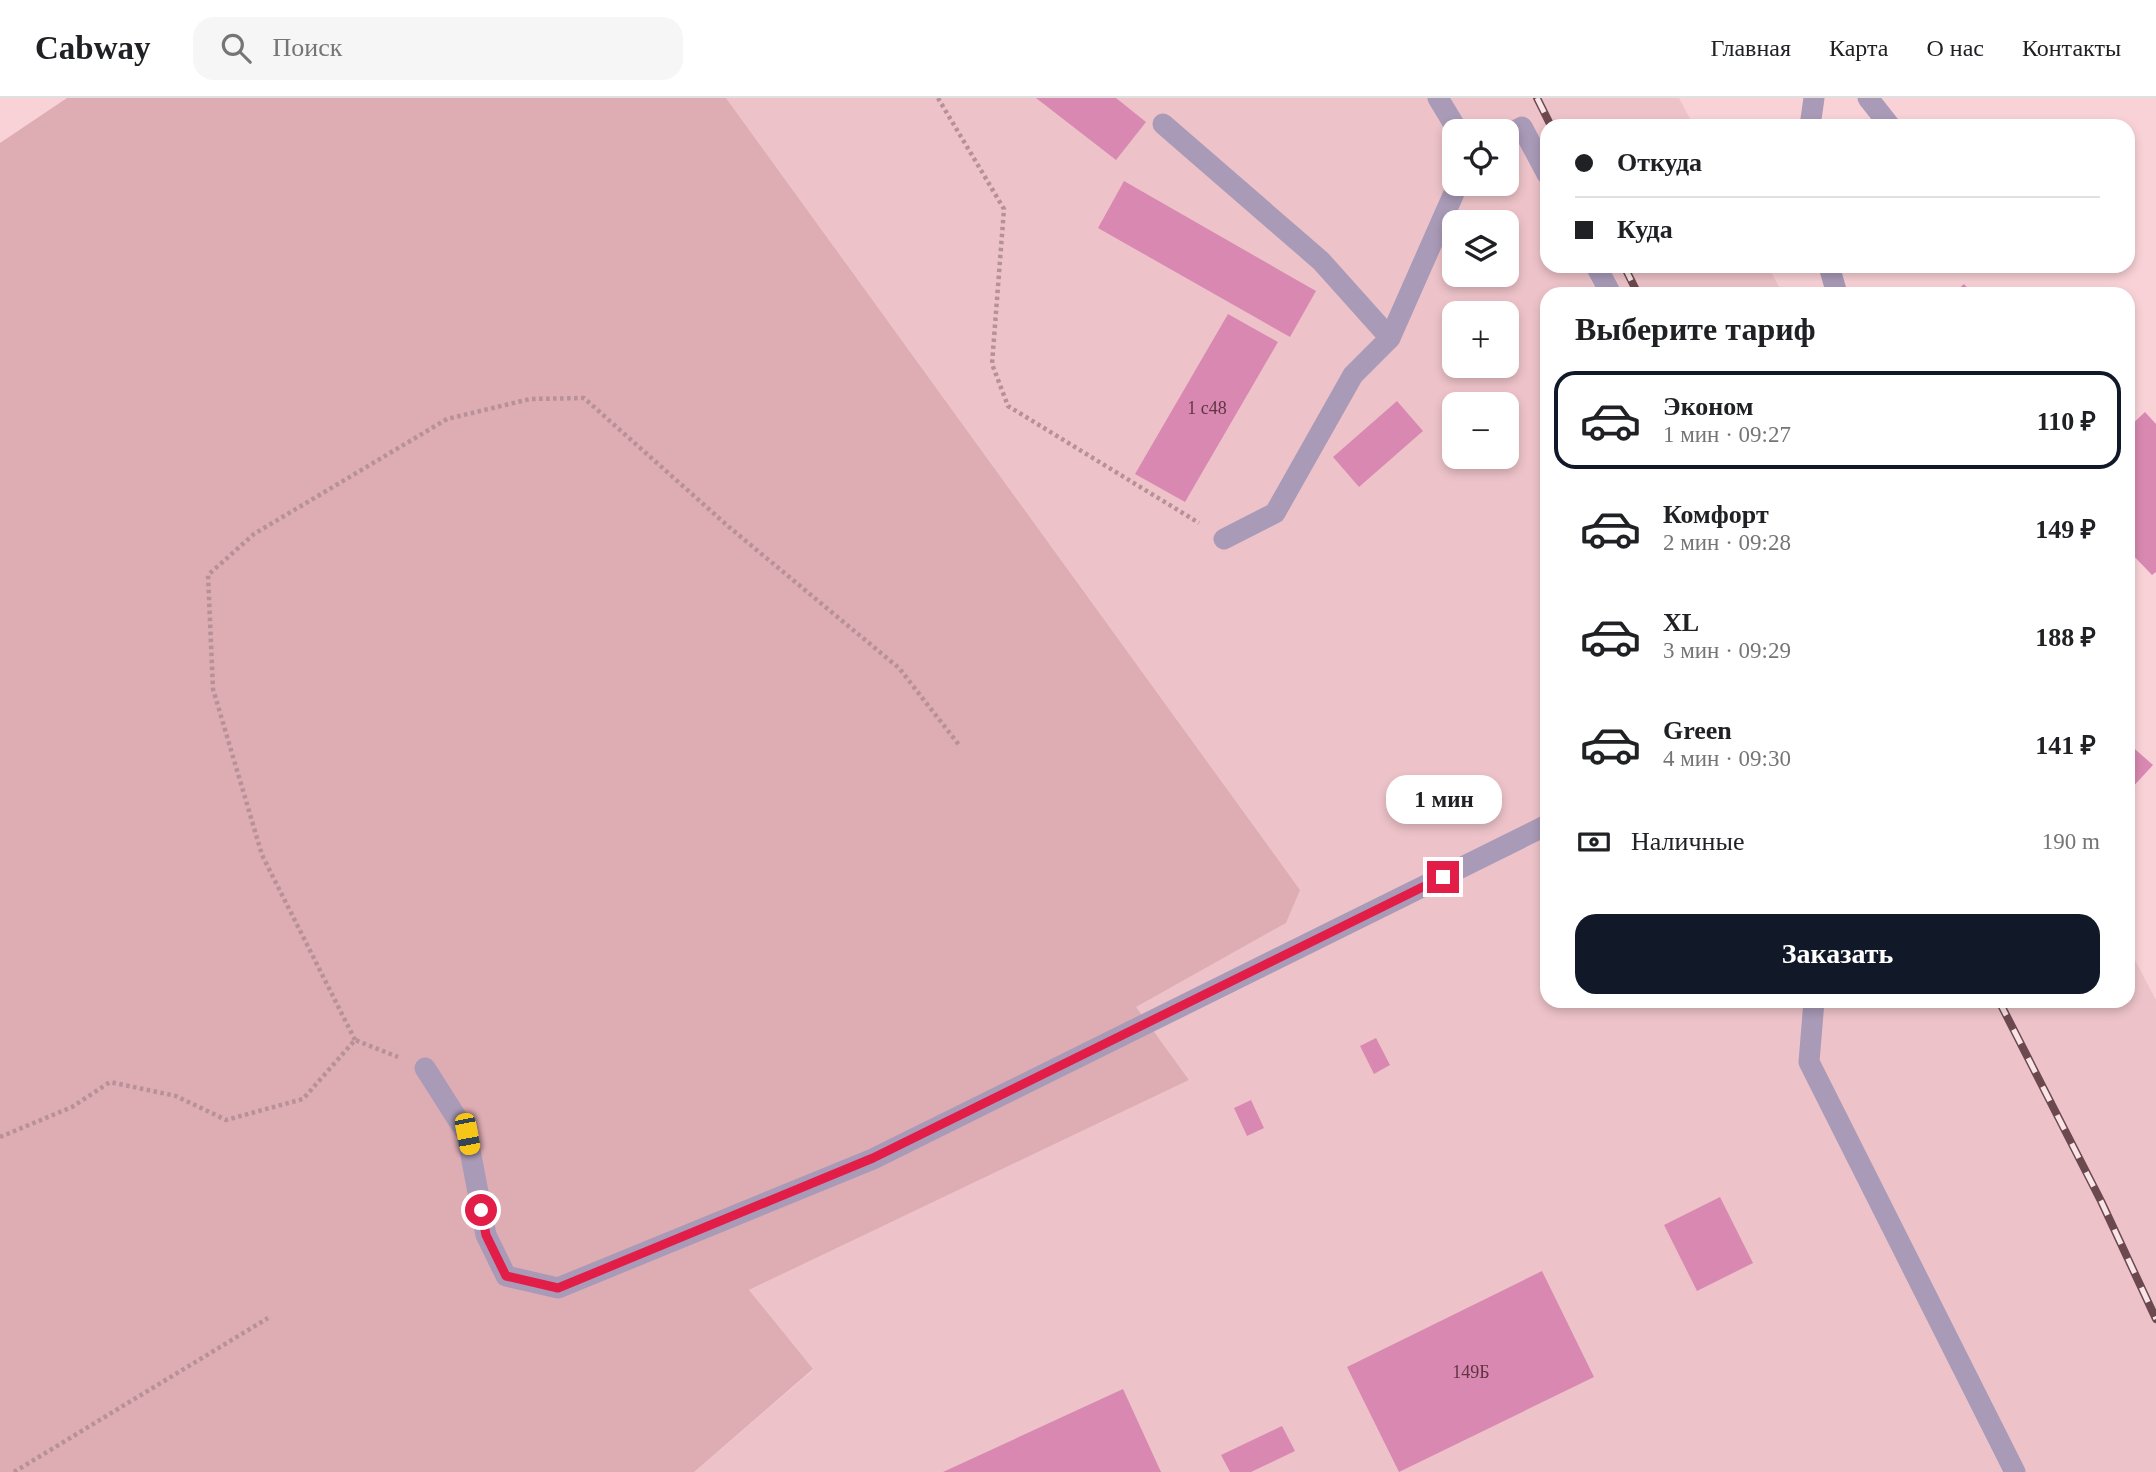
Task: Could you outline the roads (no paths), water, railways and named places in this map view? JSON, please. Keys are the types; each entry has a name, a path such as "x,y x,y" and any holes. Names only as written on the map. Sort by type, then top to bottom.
{"lane":[{"path":"1438,98 1451,119"},
{"path":"1811,119 1814,98"},
{"path":"1868,98 1884,119"},
{"path":"1163,124 1321,261 1390,338"},
{"path":"1519,129 1522,127 1540,161"},
{"path":"1224,539 1275,513 1353,375 1390,338 1453,196"},
{"path":"425,1068 467,1134 486,1235 506,1276 558,1288 873,1158 1540,828"},
{"path":"1813,1008 1808,1062 2015,1472"}],"railway":[{"path":"1537,98 1548,119"},
{"path":"1628,273 1634,287"},
{"path":"2003,1008 2101,1201 2156,1319"}]}
